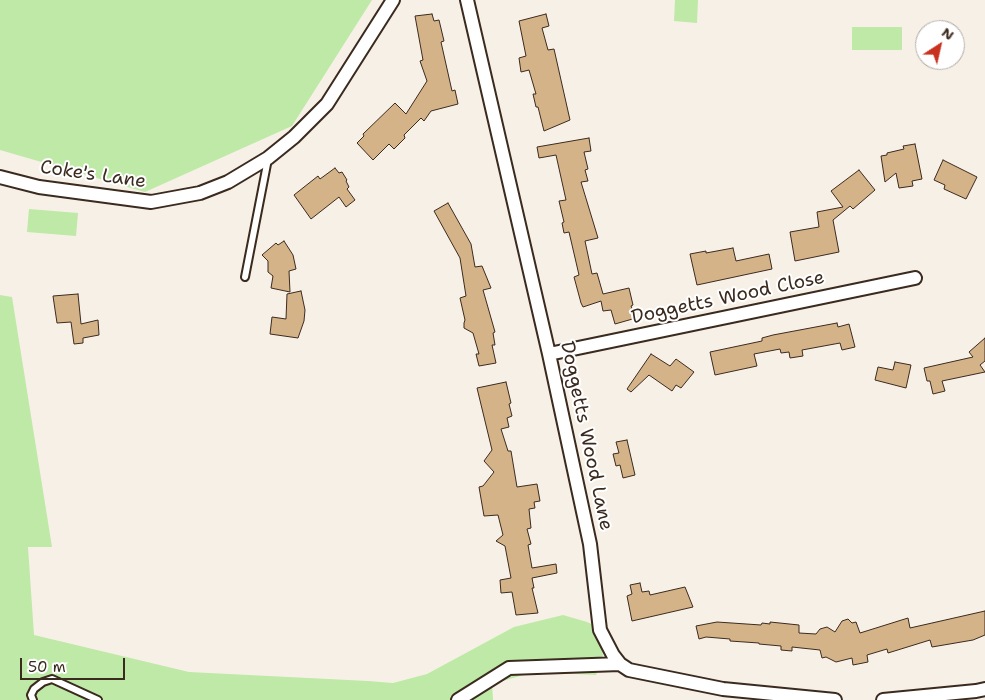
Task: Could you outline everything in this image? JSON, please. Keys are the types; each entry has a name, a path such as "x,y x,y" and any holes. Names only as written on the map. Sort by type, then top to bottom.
{"street":[{"name":"Coke's Lane","path":"0,177 39,187 151,202 200,193 228,182 268,158 294,138 327,104 393,0"},
{"name":"Doggetts Wood Lane","path":"467,0 549,354 590,544 600,630 620,664"},
{"name":"Doggetts Wood Close","path":"549,354 915,278"},
{"path":"458,700 509,668 620,664 629,670 723,689 835,700"},
{"path":"883,700 985,689"}],"lane":[{"path":"245,276 268,158"},
{"path":"33,700 31,695 34,689 43,682 52,680 98,700"}],"green space":[{"path":"0,0 372,0 292,126 145,192 0,150"},
{"path":"675,0 698,0 697,23 674,21"},
{"path":"852,27 902,27 902,50 852,50"},
{"path":"29,209 78,213 76,236 27,232"},
{"path":"0,295 12,297 52,547 28,547 34,635 189,672 393,683 427,674 514,627 563,615 596,626 603,655 596,675 534,672 492,684 493,700 0,700"}],"building":[{"path":"432,14 434,21 439,20 444,41 441,42 452,91 455,90 458,104 431,111 424,121 421,118 404,135 405,138 394,149 389,144 373,160 357,143 364,136 363,134 395,103 406,114 427,81 420,61 423,60 415,16"},
{"path":"546,14 549,26 542,28 548,50 554,49 570,120 544,131 538,107 536,107 533,94 536,94 529,70 521,72 519,58 526,56 519,21"},
{"path":"589,138 591,151 584,152 588,169 585,170 588,181 581,182 598,238 585,241 592,274 597,273 603,294 629,288 633,305 631,306 636,318 615,324 611,310 603,311 601,301 583,307 581,303 574,277 579,275 569,232 564,233 562,223 564,222 559,201 566,200 556,155 539,158 537,147"},
{"path":"915,144 922,179 912,181 913,186 899,188 896,173 885,182 881,156 904,149 903,146"},
{"path":"943,160 977,177 966,199 944,189 945,185 934,180"},
{"path":"335,168 339,173 342,172 347,180 349,187 347,189 355,200 346,207 339,197 311,219 294,195 318,176 320,179"},
{"path":"859,170 875,190 853,209 850,206 833,220 839,252 795,261 790,232 819,227 817,212 843,207 831,191"},
{"path":"448,203 471,244 475,267 482,266 491,288 483,290 495,332 493,333 495,345 492,345 496,363 479,366 476,354 479,354 473,333 464,328 465,320 460,298 466,296 460,258 434,211"},
{"path":"284,241 293,255 296,269 289,271 290,292 271,288 273,276 268,272 268,261 262,255 276,243 278,245"},
{"path":"733,248 736,261 769,254 772,269 697,285 690,254"},
{"path":"301,291 305,310 304,321 298,338 270,334 272,317 286,319 287,294"},
{"path":"78,294 81,324 98,320 99,335 83,338 83,343 74,344 71,322 57,323 53,296"},
{"path":"837,323 838,327 849,324 855,347 842,350 840,343 802,350 803,356 790,358 789,352 781,353 780,349 754,354 757,366 715,375 710,352 762,341 762,338 773,335"},
{"path":"985,338 985,361 980,365 985,372 942,381 945,391 933,394 924,368 973,357 969,352"},
{"path":"651,354 670,366 676,359 694,372 681,388 676,385 672,391 649,375 631,392 627,389"},
{"path":"895,362 911,365 906,388 875,380 878,367 893,370"},
{"path":"506,382 512,416 507,418 509,427 501,429 508,451 511,451 517,487 537,484 540,501 534,502 535,508 529,509 531,528 527,529 531,544 528,545 532,568 556,564 557,573 532,578 534,588 532,588 538,613 516,615 512,592 501,593 500,580 511,578 505,546 496,541 503,535 498,515 484,516 479,487 483,486 494,472 484,461 492,450 477,388"},
{"path":"627,440 635,475 623,478 620,465 616,466 613,454 619,453 616,442"},
{"path":"640,583 642,592 649,591 650,595 685,587 693,607 632,621 627,596 632,594 630,585"},
{"path":"985,611 985,635 973,640 932,647 930,640 888,653 887,649 867,655 868,662 853,665 852,658 836,662 826,657 822,658 820,650 792,647 792,651 781,650 781,646 730,641 730,639 706,637 699,639 696,626 717,622 761,625 762,623 770,624 770,622 799,625 799,633 816,634 820,629 827,627 835,632 842,621 848,619 852,623 856,622 860,633 908,618 910,628"}]}
